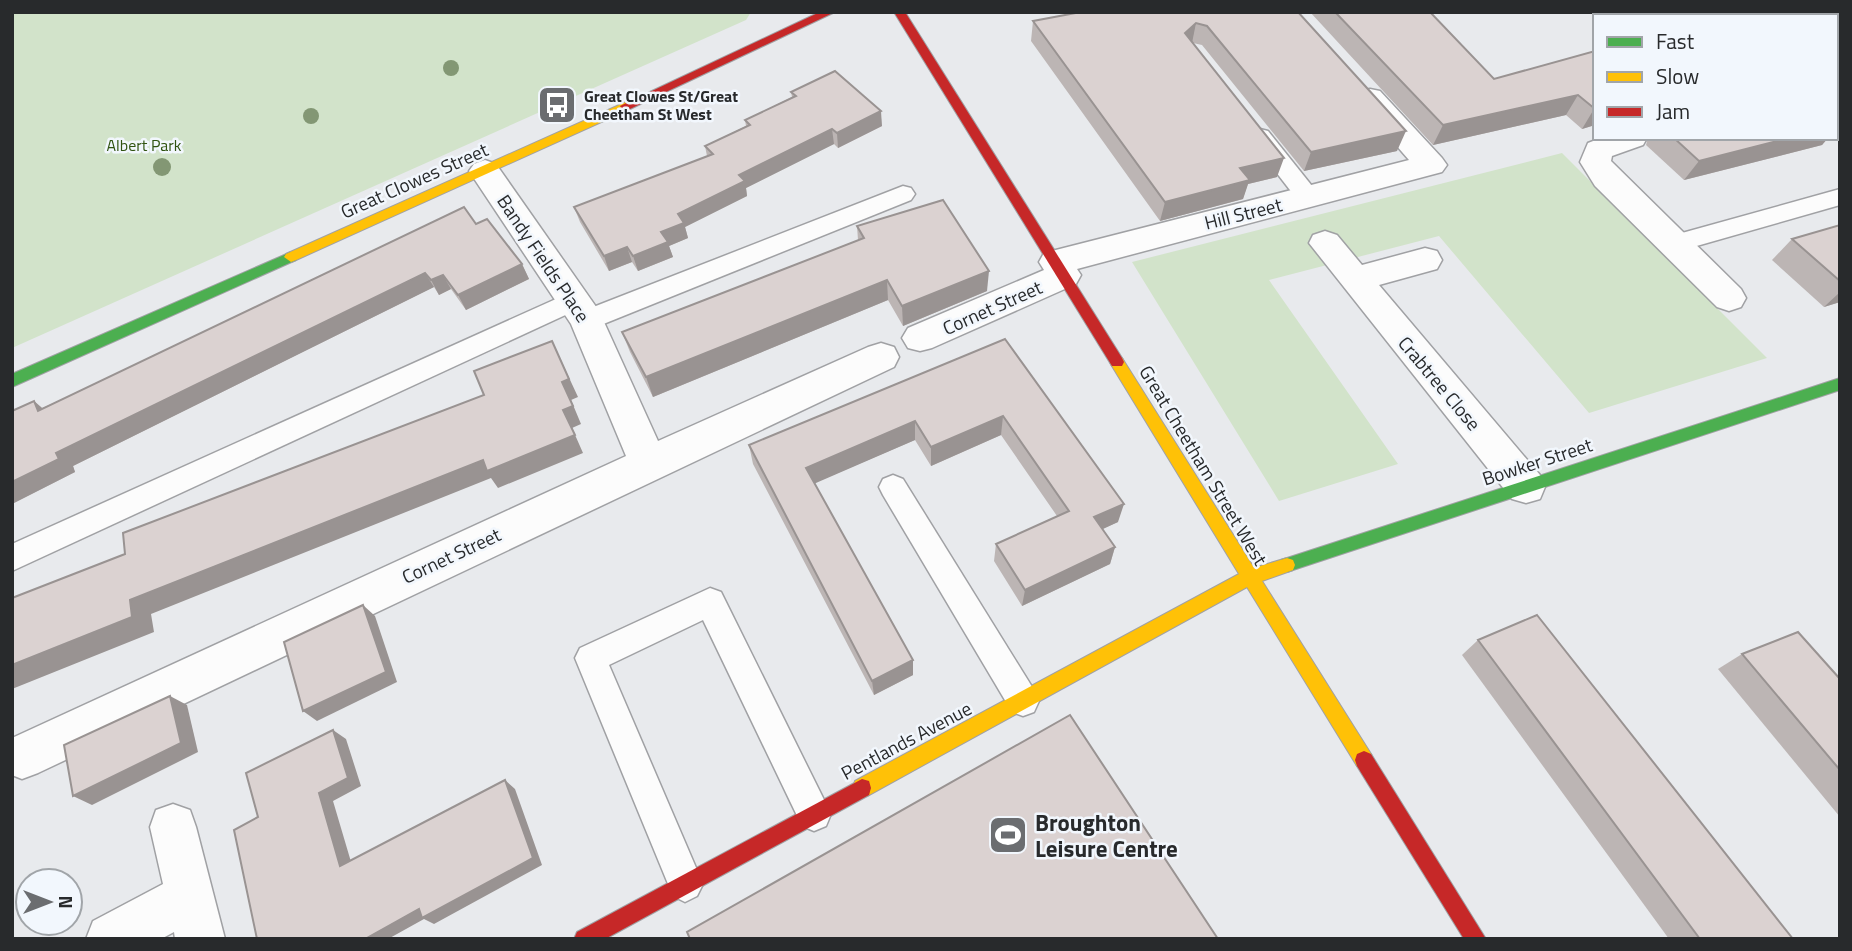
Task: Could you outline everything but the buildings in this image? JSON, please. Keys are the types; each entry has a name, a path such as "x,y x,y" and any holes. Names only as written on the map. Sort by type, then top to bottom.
{"main road":[{"name":"Great Clowes Street","path":"12,381 485,171 830,12"},
{"name":"Great Cheetham Street West","path":"899,12 1060,268 1248,578 1476,939"},
{"name":"Bowker Street","path":"1248,578 1840,384"},
{"name":"Pentlands Avenue","path":"584,939 1248,578"}],"street":[{"name":"Hill Street","path":"1060,268 1431,165 1347,73"},
{"path":"1626,140 1599,150 1595,162 1606,178 1729,298"},
{"name":"Bandy Fields Place","path":"485,171 582,310 648,463"},
{"name":"Crabtree Close","path":"1325,243 1526,487"},
{"path":"1354,279 1425,260"},
{"name":"Cornet Street","path":"920,338 1060,268"},
{"name":"Cornet Street","path":"22,757 648,463 881,357"},
{"path":"111,939 195,918 173,827"}],"lane":[{"path":"1250,124 1308,197"},
{"path":"12,558 582,310 902,194"},
{"path":"1672,244 1840,197"},
{"path":"893,487 1023,701"},
{"path":"685,884 591,658 710,602 814,814"}],"green space":[{"name":"Albert Park","path":"12,12 751,12 746,20 12,348"},
{"path":"1562,153 1767,358 1589,413 1439,236 1269,280 1398,464 1279,501 1132,262"}],"traffic: fast":[{"path":"12,381 291,257"},
{"path":"1287,565 1840,384"}],"traffic: slow":[{"path":"291,257 626,106"},
{"path":"1117,362 1364,760"},
{"path":"862,788 1248,578 1287,565"}],"traffic: jam":[{"path":"626,106 830,12"},
{"path":"899,12 1117,362"},
{"path":"1364,760 1476,939"},
{"path":"584,939 862,788"}],"place":[{"name":"Great Clowes St/Great Cheetham St West","path":"557,105"},
{"name":"Broughton Leisure Centre","path":"1008,835"}]}
